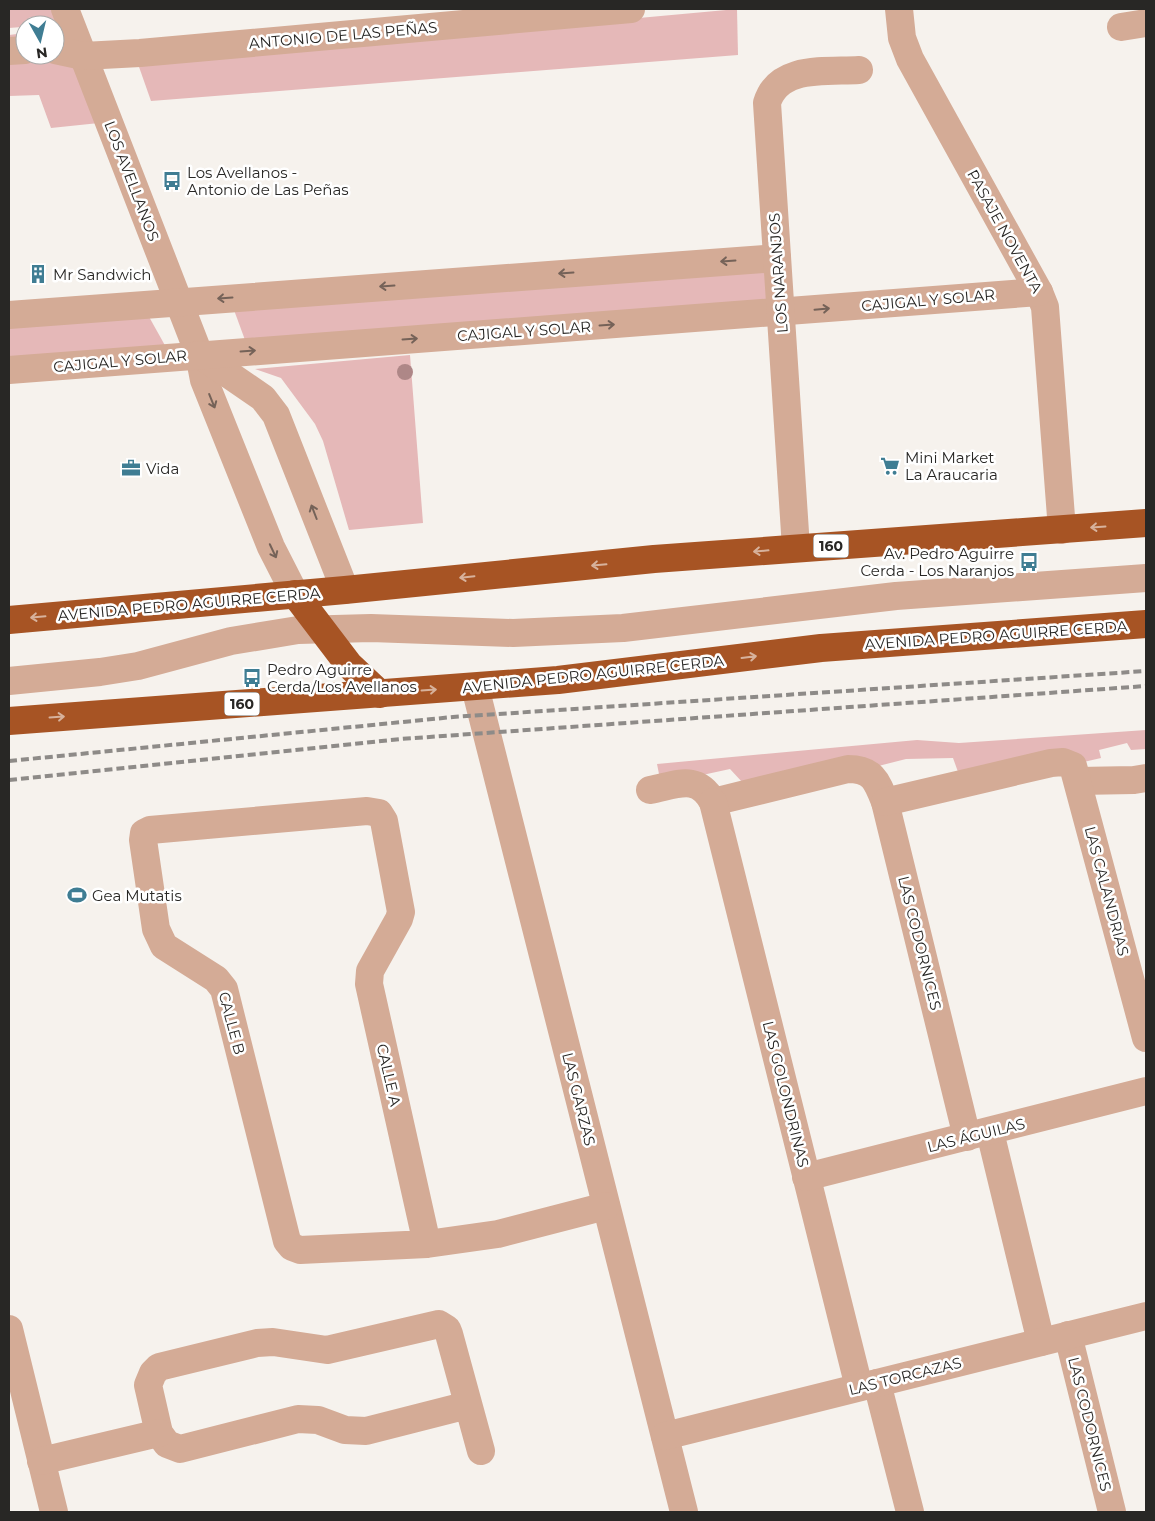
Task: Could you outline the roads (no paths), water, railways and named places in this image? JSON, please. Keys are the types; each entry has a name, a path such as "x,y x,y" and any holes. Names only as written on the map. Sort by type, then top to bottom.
{"highway":[{"name":"AVENIDA PEDRO AGUIRRE CERDA","path":"9,620 345,590 644,560 1146,523"},
{"path":"295,594 326,636 365,682 380,694"},
{"name":"AVENIDA PEDRO AGUIRRE CERDA","path":"9,721 558,680 822,648 1146,624"}],"street":[{"name":"LOS AVELLANOS","path":"65,9 200,354 204,380 271,547 295,594"},
{"name":"ANTONIO DE LAS PEÑAS","path":"65,52 83,56 140,53 631,9"},
{"name":"PASAJE NOVENTA","path":"899,9 902,38 910,59 1039,292 1045,307 1048,324 1062,530"},
{"name":"LOS NARANJOS","path":"796,548 767,113 770,94 775,86 788,76 858,70"},
{"path":"9,315 777,258"},
{"name":"CAJIGAL Y SOLAR","path":"9,370 200,354 1039,292"},
{"path":"200,354 263,398 276,415 345,590"},
{"path":"9,681 100,672 138,666 231,641 326,636 513,633 623,628 896,596 1146,578"},
{"path":"9,696 141,682 252,652 306,645 326,636 515,647 611,645 835,616 1146,594"},
{"name":"LAS GARZAS","path":"475,687 684,1512"},
{"name":"LAS CALANDRIAS","path":"885,802 1051,763 1063,762 1073,766 1146,1038"},
{"name":"LAS CODORNICES","path":"713,802 848,769 860,769 869,773 876,780 885,802 979,1135 1041,1342"},
{"path":"1078,781 1146,778"},
{"path":"650,790 693,782 702,787 713,802"},
{"name":"LAS GOLONDRINAS","path":"713,802 806,1177 868,1385 910,1512"},
{"name":"CALLE A","path":"150,830 367,811 379,814 384,821 401,912 370,971 369,984 427,1244"},
{"name":"CALLE B","path":"150,830 144,833 142,840 156,929 164,946 216,979 224,989 287,1241 292,1247 300,1250 427,1244"},
{"name":"LAS ÁGUILAS","path":"806,1177 979,1135 1146,1091"},
{"path":"427,1244 498,1234 606,1206"},
{"name":"LAS TORCAZAS","path":"665,1436 1146,1316"},
{"path":"468,1405 366,1431 346,1430 318,1420 298,1419 180,1449 167,1444 159,1433 148,1385 153,1373 159,1367 257,1343 273,1342 327,1350 439,1324 447,1329 449,1334 481,1451"},
{"path":"9,1328 54,1512"},
{"name":"LAS CODORNICES","path":"1068,1335 1112,1512"},
{"path":"41,1461 159,1433"}],"railway":[{"path":"9,761 453,717 1146,671"},
{"path":"9,780 401,739 1146,686"}],"place":[{"name":"Los Avellanos - Antonio de Las Peñas","path":"172,181"},
{"name":"Mr Sandwich","path":"38,274"},
{"name":"Mini Market La Araucaria","path":"890,466"},
{"name":"Vida","path":"131,468"},
{"name":"Av. Pedro Aguirre Cerda - Los Naranjos","path":"1029,562"},
{"name":"Pedro Aguirre Cerda/Los Avellanos","path":"252,678"},
{"name":"Gea Mutatis","path":"77,895"}]}
